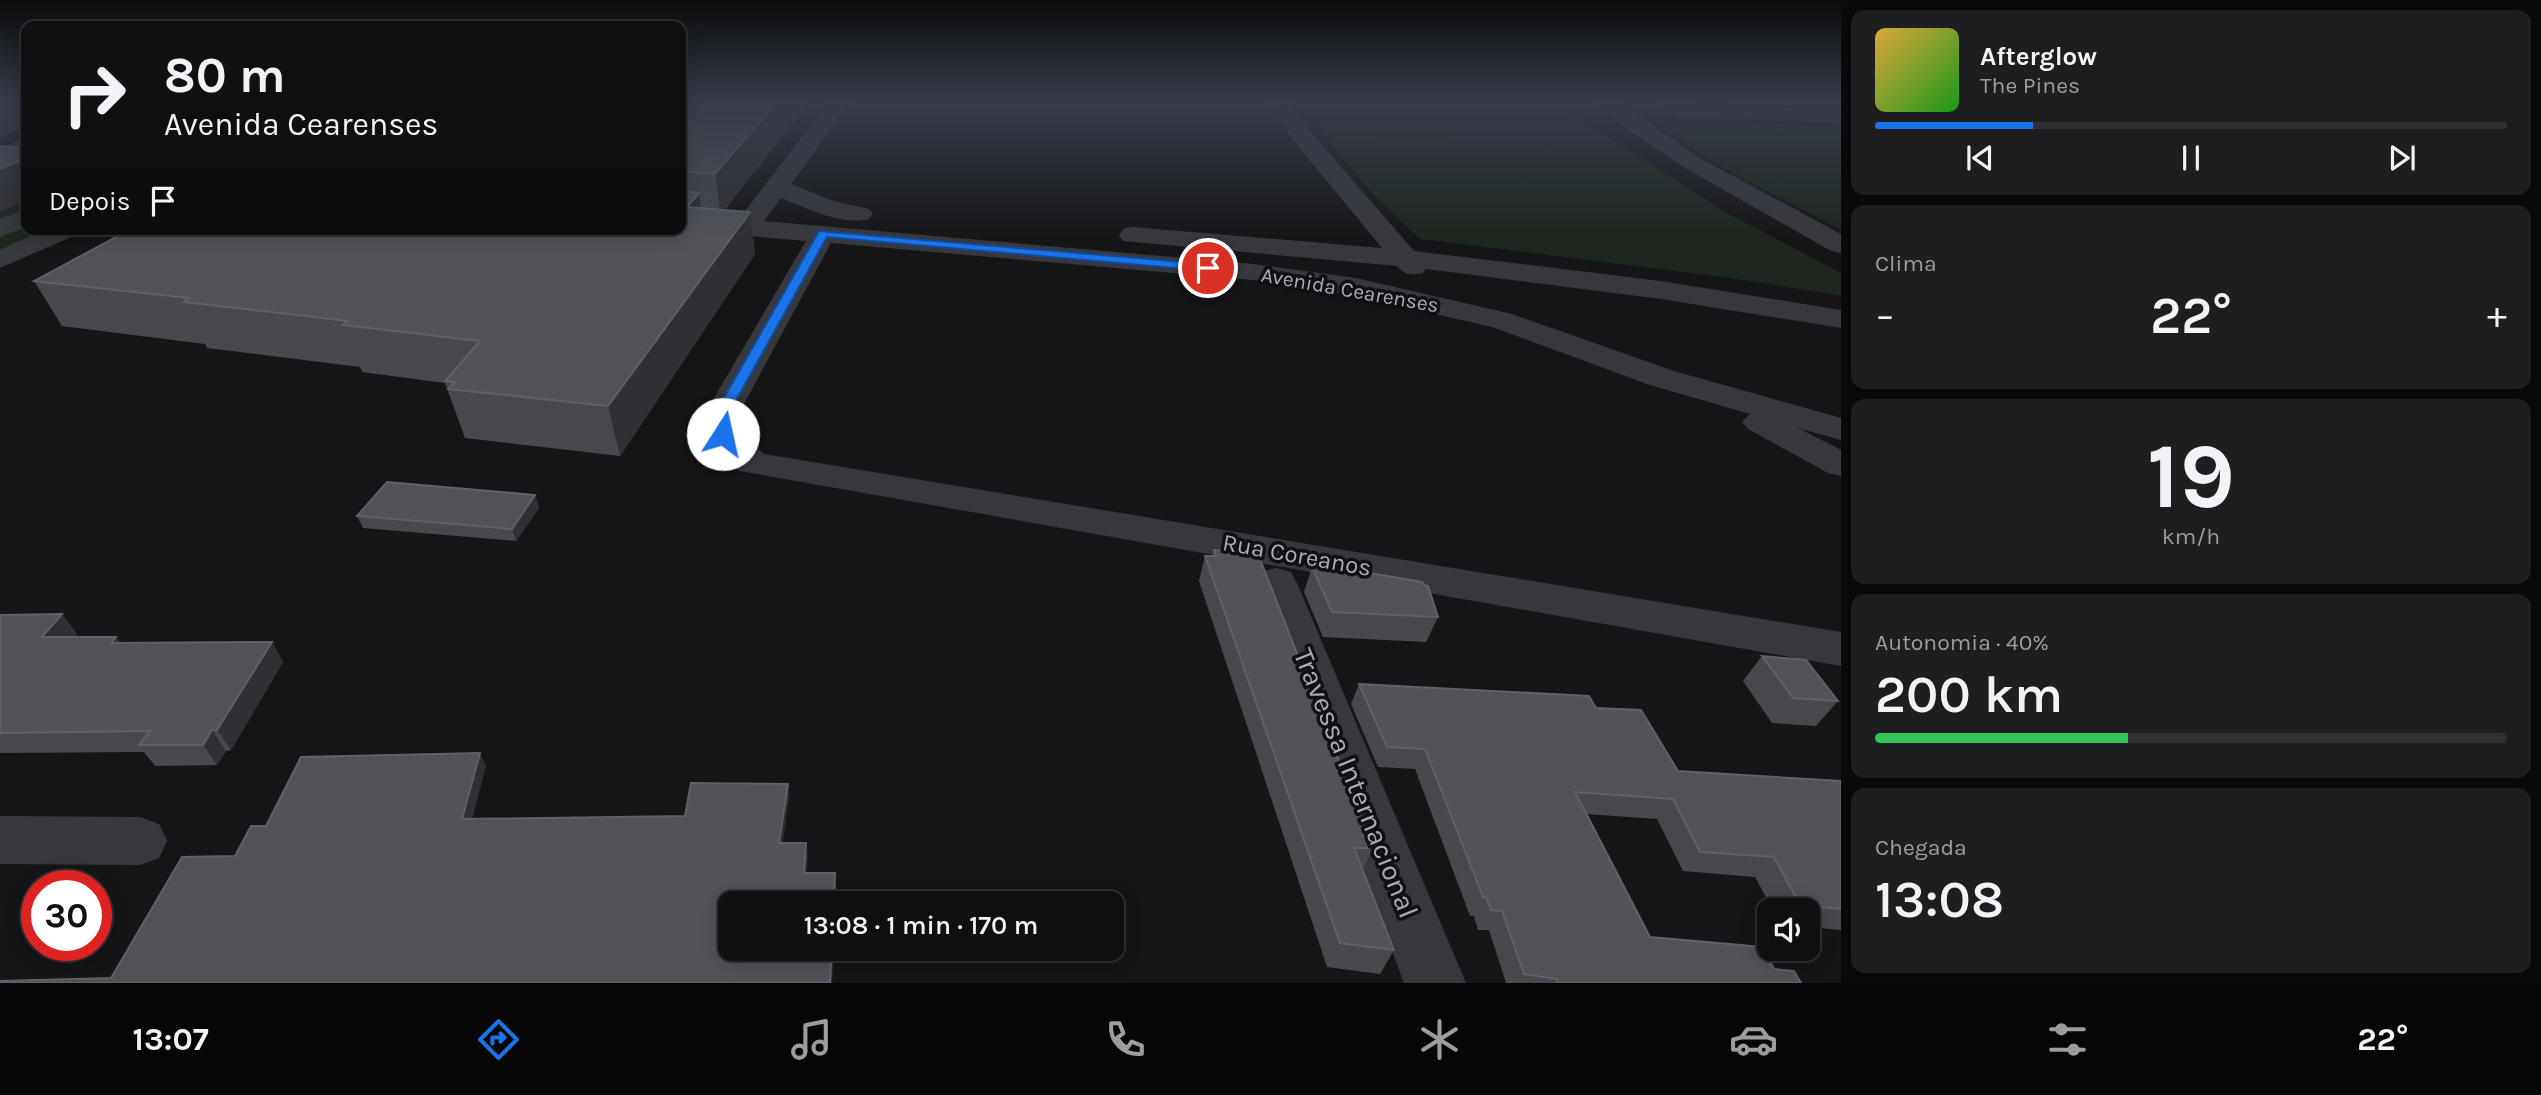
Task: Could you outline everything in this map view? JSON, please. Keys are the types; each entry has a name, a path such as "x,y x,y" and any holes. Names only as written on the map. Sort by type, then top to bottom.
{"street":[{"path":"0,159 19,148"},
{"path":"747,228 806,148"},
{"path":"1312,148 1449,308"},
{"path":"1669,148 1841,245"},
{"path":"0,159 21,161"},
{"path":"777,187 825,207 860,214"},
{"path":"747,228 793,215 860,214 1012,226"},
{"path":"0,229 21,219"},
{"name":"Avenida Cearenses","path":"686,222 1253,272 1356,287 1501,320 1662,378 1841,429"},
{"name":"Avenida Cearenses","path":"1108,233 1405,258 1547,275 1841,319"},
{"name":"Rua Coreanos","path":"823,234 721,415 723,434 731,445 753,463 1841,649"},
{"path":"0,260 54,235"},
{"path":"1540,333 1520,310 1518,298 1522,286 1547,275"},
{"path":"1662,378 1756,420 1841,465"},
{"name":"Travessa Internacional","path":"1276,583 1435,983"},
{"path":"0,840 140,841"}],"shaded area":[{"path":"1334,148 1629,150 1727,213 1841,273 1841,296 1731,278 1420,239 1372,193"},
{"path":"1591,148 1626,148 1629,150"},
{"path":"1692,148 1841,148 1841,230"},
{"path":"21,195 21,235 36,235 0,251 0,205"}],"building":[{"path":"0,148 21,148 21,160 0,169"},
{"path":"686,148 737,148 715,174 686,171"},
{"path":"686,192 699,193 687,207 750,212 608,406 448,389 455,382 445,381 480,341 343,325 348,321 184,302 189,298 34,281 120,235 686,235"},
{"path":"387,482 535,495 512,529 357,516"},
{"path":"1214,550 1261,554 1260,559 1373,848 1354,848 1394,950 1340,943 1205,556 1216,556"},
{"path":"1312,567 1357,571 1422,582 1428,586 1438,617 1332,612"},
{"path":"62,614 42,637 116,637 111,643 272,642 217,730 212,730 203,745 139,745 150,731 0,733 0,615"},
{"path":"1762,656 1806,660 1838,701 1793,698"},
{"path":"1359,684 1589,696 1596,708 1641,710 1678,771 1841,781 1841,909 1820,907 1820,898 1796,898 1774,857 1700,852 1673,799 1575,792 1650,937 1757,946 1757,961 1770,961 1774,969 1794,971 1801,983 1557,983 1557,979 1524,974 1502,911 1491,910 1486,897 1483,897 1425,749 1387,747"},
{"path":"480,753 462,819 685,816 691,783 788,784 779,843 806,843 804,873 835,873 834,891 718,891 718,961 831,961 830,983 0,983 111,978 182,857 235,856 251,826 266,826 301,757"}],"route":[{"path":"723,434 721,415 823,234 1208,268"}]}
